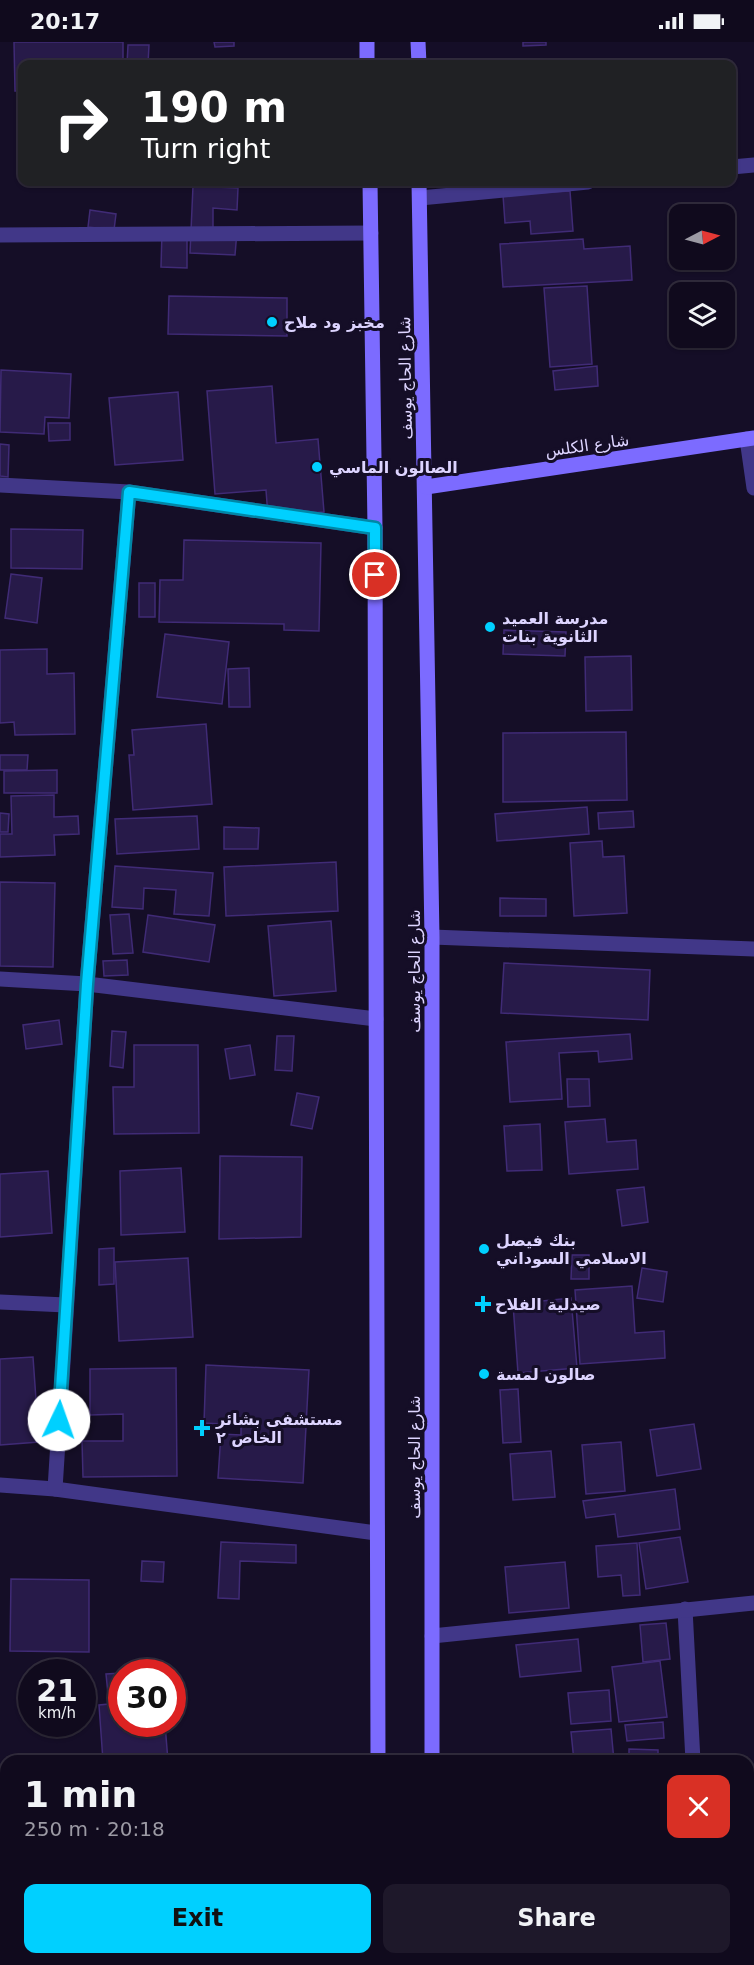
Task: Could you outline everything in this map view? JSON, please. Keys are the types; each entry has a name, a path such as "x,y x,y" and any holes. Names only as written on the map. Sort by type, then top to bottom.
{"main road":[{"path":"367,42 367,60"},
{"path":"418,42 418,60"},
{"name":"شارع الحاج يوسف","path":"370,186 375,528 378,1755"},
{"name":"شارع الحاج يوسف","path":"419,186 432,937 432,1755"},
{"name":"شارع الكلس","path":"426,487 751,439"}],"street":[{"path":"736,167 754,165"},
{"path":"420,198 546,186"},
{"path":"0,235 371,233"},
{"path":"751,439 754,488"},
{"path":"0,485 129,492 375,528"},
{"path":"55,1489 87,984 129,492"},
{"path":"432,937 754,950"},
{"path":"0,979 87,984 376,1019"},
{"path":"0,1302 66,1305"},
{"path":"0,1485 55,1489 376,1533"},
{"path":"432,1636 754,1603"},
{"path":"685,1609 693,1755"}],"building":[{"path":"14,42 123,42 123,60 18,60 18,91 15,91"},
{"path":"214,42 234,42 234,46 215,47"},
{"path":"523,42 546,42 546,45 523,46"},
{"path":"128,45 149,45 148,60 127,60"},
{"path":"193,186 238,188 237,210 213,208 213,230 237,231 235,255 190,253"},
{"path":"570,191 573,231 531,234 530,221 505,223 503,195"},
{"path":"90,210 116,214 114,230 88,227"},
{"path":"162,232 187,232 187,268 161,267"},
{"path":"583,239 584,249 630,246 632,280 503,287 500,244"},
{"path":"587,286 592,364 550,367 544,288"},
{"path":"169,296 287,298 287,336 168,334"},
{"path":"597,366 598,386 555,390 553,371"},
{"path":"1,370 71,374 69,418 45,417 44,434 0,432"},
{"path":"272,386 276,443 318,439 324,512 268,516 266,490 215,494 207,391"},
{"path":"178,392 183,460 115,465 109,398"},
{"path":"48,423 70,423 70,440 49,441"},
{"path":"0,444 9,445 8,477 0,476"},
{"path":"11,529 83,530 82,569 11,568"},
{"path":"184,540 321,543 319,631 284,630 284,624 159,622 160,580 183,580"},
{"path":"11,574 42,578 37,623 5,618"},
{"path":"139,583 155,583 155,617 139,617"},
{"path":"504,630 566,632 565,656 503,654"},
{"path":"165,634 229,642 222,704 157,697"},
{"path":"47,649 47,674 74,673 75,734 15,735 14,722 0,723 0,650"},
{"path":"631,656 632,710 586,711 585,657"},
{"path":"249,668 250,707 229,707 228,669"},
{"path":"206,724 212,804 133,810 129,755 134,755 132,730"},
{"path":"626,732 627,800 503,802 503,733"},
{"path":"0,755 28,755 27,770 0,770"},
{"path":"57,770 57,793 4,793 4,771"},
{"path":"54,795 54,817 78,816 79,834 54,835 55,855 0,857 0,834 12,834 11,796"},
{"path":"587,807 589,834 497,841 495,814"},
{"path":"633,811 634,827 599,829 598,813"},
{"path":"0,813 9,814 8,832 0,832"},
{"path":"197,816 199,849 117,854 115,819"},
{"path":"224,827 259,828 258,849 224,849"},
{"path":"602,841 603,857 624,856 627,913 574,916 570,843"},
{"path":"336,862 338,911 226,916 224,867"},
{"path":"115,866 213,873 209,916 174,914 176,890 144,888 143,909 112,907"},
{"path":"0,882 55,883 53,967 0,966"},
{"path":"500,898 546,899 546,916 500,916"},
{"path":"129,914 133,953 113,954 110,915"},
{"path":"148,915 215,925 209,962 143,952"},
{"path":"331,921 336,991 274,996 268,926"},
{"path":"127,960 128,975 104,976 103,961"},
{"path":"504,963 650,970 648,1020 501,1013"},
{"path":"59,1020 62,1044 26,1049 23,1025"},
{"path":"112,1031 126,1032 123,1068 110,1066"},
{"path":"630,1034 632,1059 599,1062 598,1051 559,1053 562,1099 510,1102 506,1042"},
{"path":"277,1036 294,1036 292,1071 275,1070"},
{"path":"134,1045 198,1045 199,1133 114,1134 113,1087 134,1087"},
{"path":"250,1045 255,1075 230,1079 225,1049"},
{"path":"567,1079 589,1079 590,1106 568,1107"},
{"path":"297,1093 319,1097 312,1129 291,1125"},
{"path":"605,1119 607,1142 636,1140 638,1169 569,1174 565,1122"},
{"path":"540,1124 542,1170 507,1171 504,1126"},
{"path":"220,1156 302,1157 301,1237 219,1239"},
{"path":"181,1168 185,1232 121,1235 120,1171"},
{"path":"48,1171 52,1233 0,1237 0,1174"},
{"path":"644,1187 648,1222 622,1226 617,1190"},
{"path":"114,1248 114,1284 99,1285 99,1249"},
{"path":"572,1255 589,1255 589,1279 571,1279"},
{"path":"188,1258 193,1337 119,1341 115,1262"},
{"path":"642,1268 667,1272 663,1302 637,1298"},
{"path":"632,1286 635,1333 664,1331 665,1358 580,1364 575,1290"},
{"path":"571,1298 577,1368 518,1373 513,1304"},
{"path":"33,1357 39,1442 0,1445 0,1359"},
{"path":"206,1365 309,1370 303,1483 218,1478 221,1434 241,1435 241,1425 204,1423"},
{"path":"176,1368 177,1476 83,1477 82,1441 123,1441 123,1414 90,1415 90,1369"},
{"path":"518,1389 521,1442 503,1443 500,1390"},
{"path":"694,1424 701,1469 657,1476 650,1430"},
{"path":"621,1442 625,1491 586,1494 582,1445"},
{"path":"551,1451 555,1497 513,1500 510,1454"},
{"path":"675,1489 680,1529 618,1537 615,1514 586,1518 583,1501"},
{"path":"680,1537 688,1582 646,1589 639,1543"},
{"path":"221,1542 296,1545 296,1563 240,1561 239,1599 218,1598"},
{"path":"637,1543 640,1595 623,1596 621,1575 598,1577 596,1546"},
{"path":"142,1561 164,1562 163,1582 141,1581"},
{"path":"565,1562 569,1608 509,1613 505,1567"},
{"path":"11,1579 89,1580 89,1652 10,1651"},
{"path":"666,1623 670,1659 643,1662 640,1625"},
{"path":"578,1639 581,1671 520,1677 516,1645"},
{"path":"660,1661 667,1717 619,1722 612,1667"},
{"path":"609,1690 611,1721 571,1724 568,1693"},
{"path":"108,1704 108,1737 166,1737 168,1755 103,1755 99,1705"},
{"path":"663,1722 664,1738 627,1741 625,1725"},
{"path":"611,1729 613,1755 573,1755 571,1732"},
{"path":"629,1749 658,1750 658,1755 629,1755"}],"place":[{"name":"مخبز ود ملاح","path":"272,322"},
{"name":"الصالون الماسي","path":"317,467"},
{"name":"مدرسة العميد الثانوية بنات","path":"490,627"},
{"name":"بنك فيصل الاسلامي السوداني","path":"484,1249"},
{"name":"صيدلية الفلاح","path":"483,1304"},
{"name":"صالون لمسة","path":"484,1374"},
{"name":"مستشفى بشائر الخاص ٢","path":"202,1428"}],"route":[{"path":"59,1420 87,984 129,492 375,528 375,575"}]}
